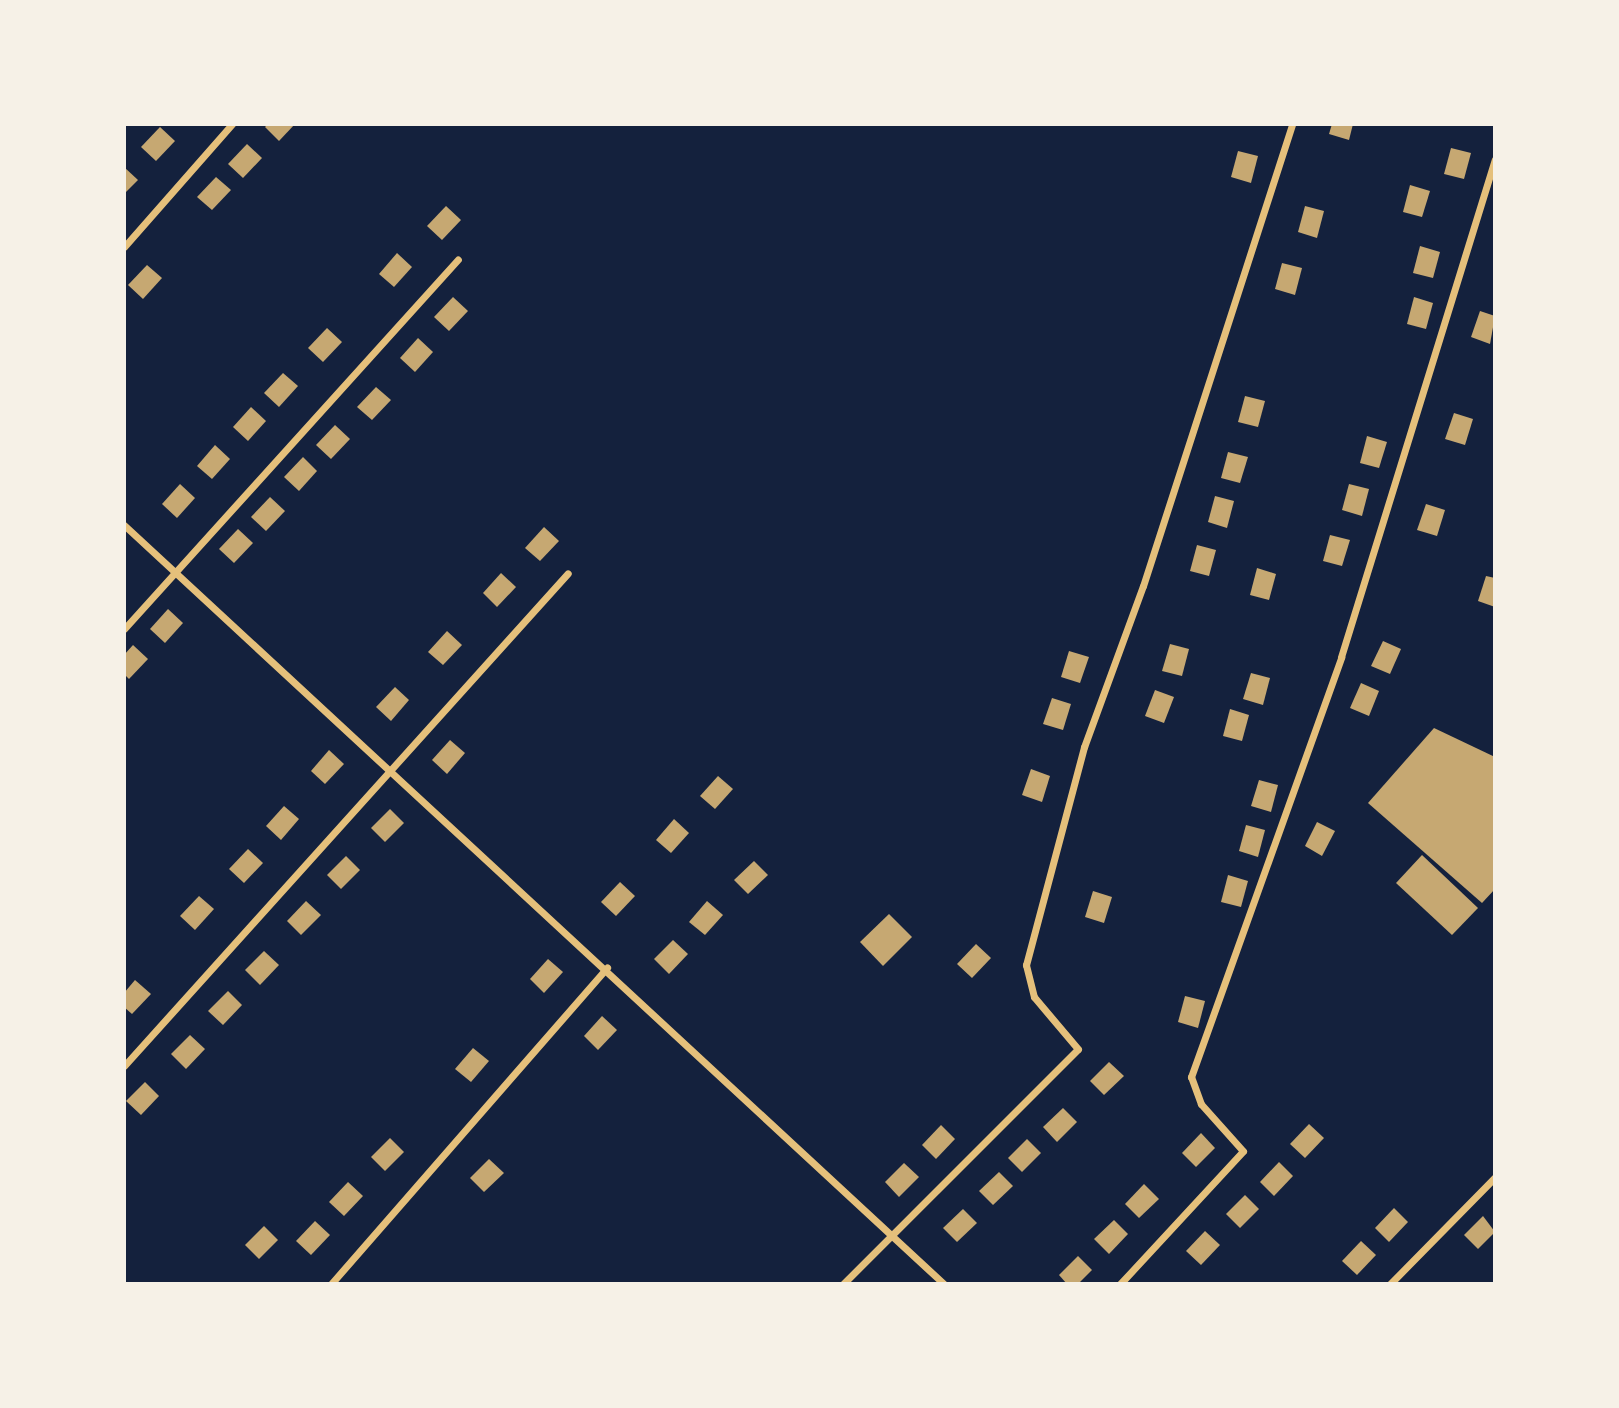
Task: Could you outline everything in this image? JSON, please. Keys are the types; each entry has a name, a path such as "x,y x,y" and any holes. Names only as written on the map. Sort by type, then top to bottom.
{"street":[{"path":"124,247 232,124"},
{"path":"843,1284 1078,1049 1034,997 1026,965 1084,747 1143,586 1292,124"},
{"path":"1120,1284 1243,1151 1201,1104 1191,1077 1341,657 1495,159"},
{"path":"124,629 458,259"},
{"path":"124,526 607,968 944,1284"},
{"path":"124,1066 389,768 568,573"},
{"path":"331,1284 607,968"},
{"path":"1390,1284 1495,1177"}],"building":[{"path":"268,124 295,124 279,141 265,127"},
{"path":"1332,124 1353,124 1349,140 1329,134"},
{"path":"160,127 175,141 156,161 141,147"},
{"path":"247,144 262,158 243,178 228,164"},
{"path":"1451,148 1471,153 1464,179 1444,174"},
{"path":"1238,151 1258,156 1251,183 1231,177"},
{"path":"124,167 138,180 124,194"},
{"path":"216,177 231,190 212,210 197,197"},
{"path":"1410,185 1430,191 1422,217 1403,212"},
{"path":"446,206 461,220 442,240 427,226"},
{"path":"1305,206 1324,211 1317,238 1298,232"},
{"path":"1420,246 1440,252 1433,278 1413,273"},
{"path":"397,253 412,267 394,287 379,274"},
{"path":"1282,263 1302,268 1295,295 1275,289"},
{"path":"147,265 162,278 143,299 128,285"},
{"path":"453,297 468,311 449,331 434,317"},
{"path":"1414,297 1433,303 1426,329 1407,324"},
{"path":"1480,311 1495,316 1490,344 1471,337"},
{"path":"327,328 342,342 323,362 308,348"},
{"path":"418,338 433,352 415,372 400,358"},
{"path":"283,373 298,386 279,407 264,393"},
{"path":"376,387 391,400 372,420 357,407"},
{"path":"1245,396 1265,401 1258,427 1238,422"},
{"path":"251,407 266,421 248,441 233,427"},
{"path":"1454,413 1473,419 1465,445 1445,439"},
{"path":"335,425 350,439 331,459 316,445"},
{"path":"1367,436 1387,442 1379,468 1360,463"},
{"path":"215,445 230,459 212,479 197,466"},
{"path":"1228,452 1248,457 1240,483 1221,478"},
{"path":"303,457 317,471 299,491 284,477"},
{"path":"180,484 195,498 177,518 162,504"},
{"path":"1349,484 1369,489 1362,516 1342,510"},
{"path":"1215,496 1234,501 1227,528 1208,522"},
{"path":"270,497 285,511 266,531 251,517"},
{"path":"1426,504 1445,510 1437,536 1417,530"},
{"path":"544,527 559,541 540,561 525,548"},
{"path":"238,529 253,543 234,563 219,549"},
{"path":"1330,535 1350,540 1342,566 1323,561"},
{"path":"1197,545 1216,550 1209,576 1190,571"},
{"path":"1257,568 1276,574 1269,600 1250,595"},
{"path":"501,573 516,587 497,607 483,593"},
{"path":"1486,576 1495,578 1495,607 1478,601"},
{"path":"168,609 183,623 165,643 150,629"},
{"path":"447,631 462,645 443,665 428,652"},
{"path":"1383,641 1401,649 1390,674 1371,666"},
{"path":"1170,644 1189,649 1182,676 1162,671"},
{"path":"133,645 148,659 129,679 124,674 124,655"},
{"path":"1069,651 1089,657 1080,683 1061,677"},
{"path":"1251,673 1270,678 1263,705 1243,699"},
{"path":"1361,683 1379,691 1369,716 1350,708"},
{"path":"395,687 409,700 391,721 376,707"},
{"path":"1155,690 1174,697 1164,723 1145,716"},
{"path":"1052,698 1071,704 1063,730 1043,724"},
{"path":"1230,709 1249,715 1242,741 1223,736"},
{"path":"1434,728 1495,757 1495,889 1482,903 1368,803"},
{"path":"450,740 465,753 447,774 432,760"},
{"path":"329,750 344,764 325,784 311,771"},
{"path":"1031,769 1050,776 1042,802 1022,795"},
{"path":"718,776 733,789 715,809 700,796"},
{"path":"1259,780 1278,785 1271,812 1251,806"},
{"path":"284,806 299,819 281,840 266,826"},
{"path":"390,809 404,823 385,842 371,828"},
{"path":"674,819 689,833 671,853 656,840"},
{"path":"1317,822 1335,831 1322,856 1305,846"},
{"path":"1246,825 1265,830 1258,857 1239,851"},
{"path":"248,849 263,863 244,883 229,869"},
{"path":"1422,855 1478,908 1452,935 1396,883"},
{"path":"346,856 360,870 341,889 327,875"},
{"path":"754,861 768,875 748,894 734,880"},
{"path":"1228,875 1248,881 1241,907 1221,902"},
{"path":"620,882 635,896 616,916 601,902"},
{"path":"1093,891 1112,897 1104,923 1085,917"},
{"path":"199,896 214,909 195,930 180,916"},
{"path":"306,901 321,915 301,935 287,921"},
{"path":"707,901 723,915 705,935 689,922"},
{"path":"889,914 912,937 883,966 860,942"},
{"path":"673,940 688,954 669,974 654,959"},
{"path":"976,944 991,958 972,978 957,964"},
{"path":"264,951 279,965 260,985 245,970"},
{"path":"548,959 563,972 544,993 530,979"},
{"path":"135,980 151,994 132,1014 124,1007 124,993"},
{"path":"228,991 242,1005 223,1025 208,1011"},
{"path":"1185,996 1205,1001 1198,1028 1178,1022"},
{"path":"602,1016 617,1030 598,1050 584,1036"},
{"path":"190,1035 205,1049 186,1069 171,1054"},
{"path":"473,1048 489,1061 471,1082 455,1069"},
{"path":"1109,1062 1124,1076 1104,1095 1090,1081"},
{"path":"145,1082 159,1096 141,1115 126,1101"},
{"path":"1063,1108 1077,1122 1057,1142 1043,1127"},
{"path":"1309,1124 1324,1138 1305,1158 1290,1144"},
{"path":"941,1125 955,1139 936,1159 922,1145"},
{"path":"1201,1133 1215,1148 1196,1167 1182,1153"},
{"path":"390,1138 404,1152 385,1171 371,1157"},
{"path":"1027,1139 1041,1153 1022,1172 1008,1158"},
{"path":"489,1159 504,1173 484,1192 470,1178"},
{"path":"1279,1162 1293,1176 1274,1196 1260,1182"},
{"path":"904,1163 919,1177 899,1197 885,1182"},
{"path":"999,1172 1013,1186 993,1205 979,1191"},
{"path":"348,1182 363,1196 344,1216 329,1202"},
{"path":"1144,1184 1159,1199 1139,1218 1125,1204"},
{"path":"1245,1195 1259,1209 1240,1228 1226,1214"},
{"path":"1394,1208 1408,1222 1389,1242 1375,1228"},
{"path":"963,1209 977,1223 957,1242 943,1228"},
{"path":"1483,1216 1495,1232 1478,1249 1464,1235"},
{"path":"1114,1220 1128,1234 1109,1254 1094,1239"},
{"path":"315,1221 330,1235 311,1255 296,1241"},
{"path":"264,1226 278,1240 259,1259 245,1245"},
{"path":"1205,1231 1220,1245 1201,1265 1186,1251"},
{"path":"1361,1241 1376,1255 1357,1275 1342,1261"},
{"path":"1078,1256 1092,1270 1078,1284 1067,1284 1059,1275"}]}
